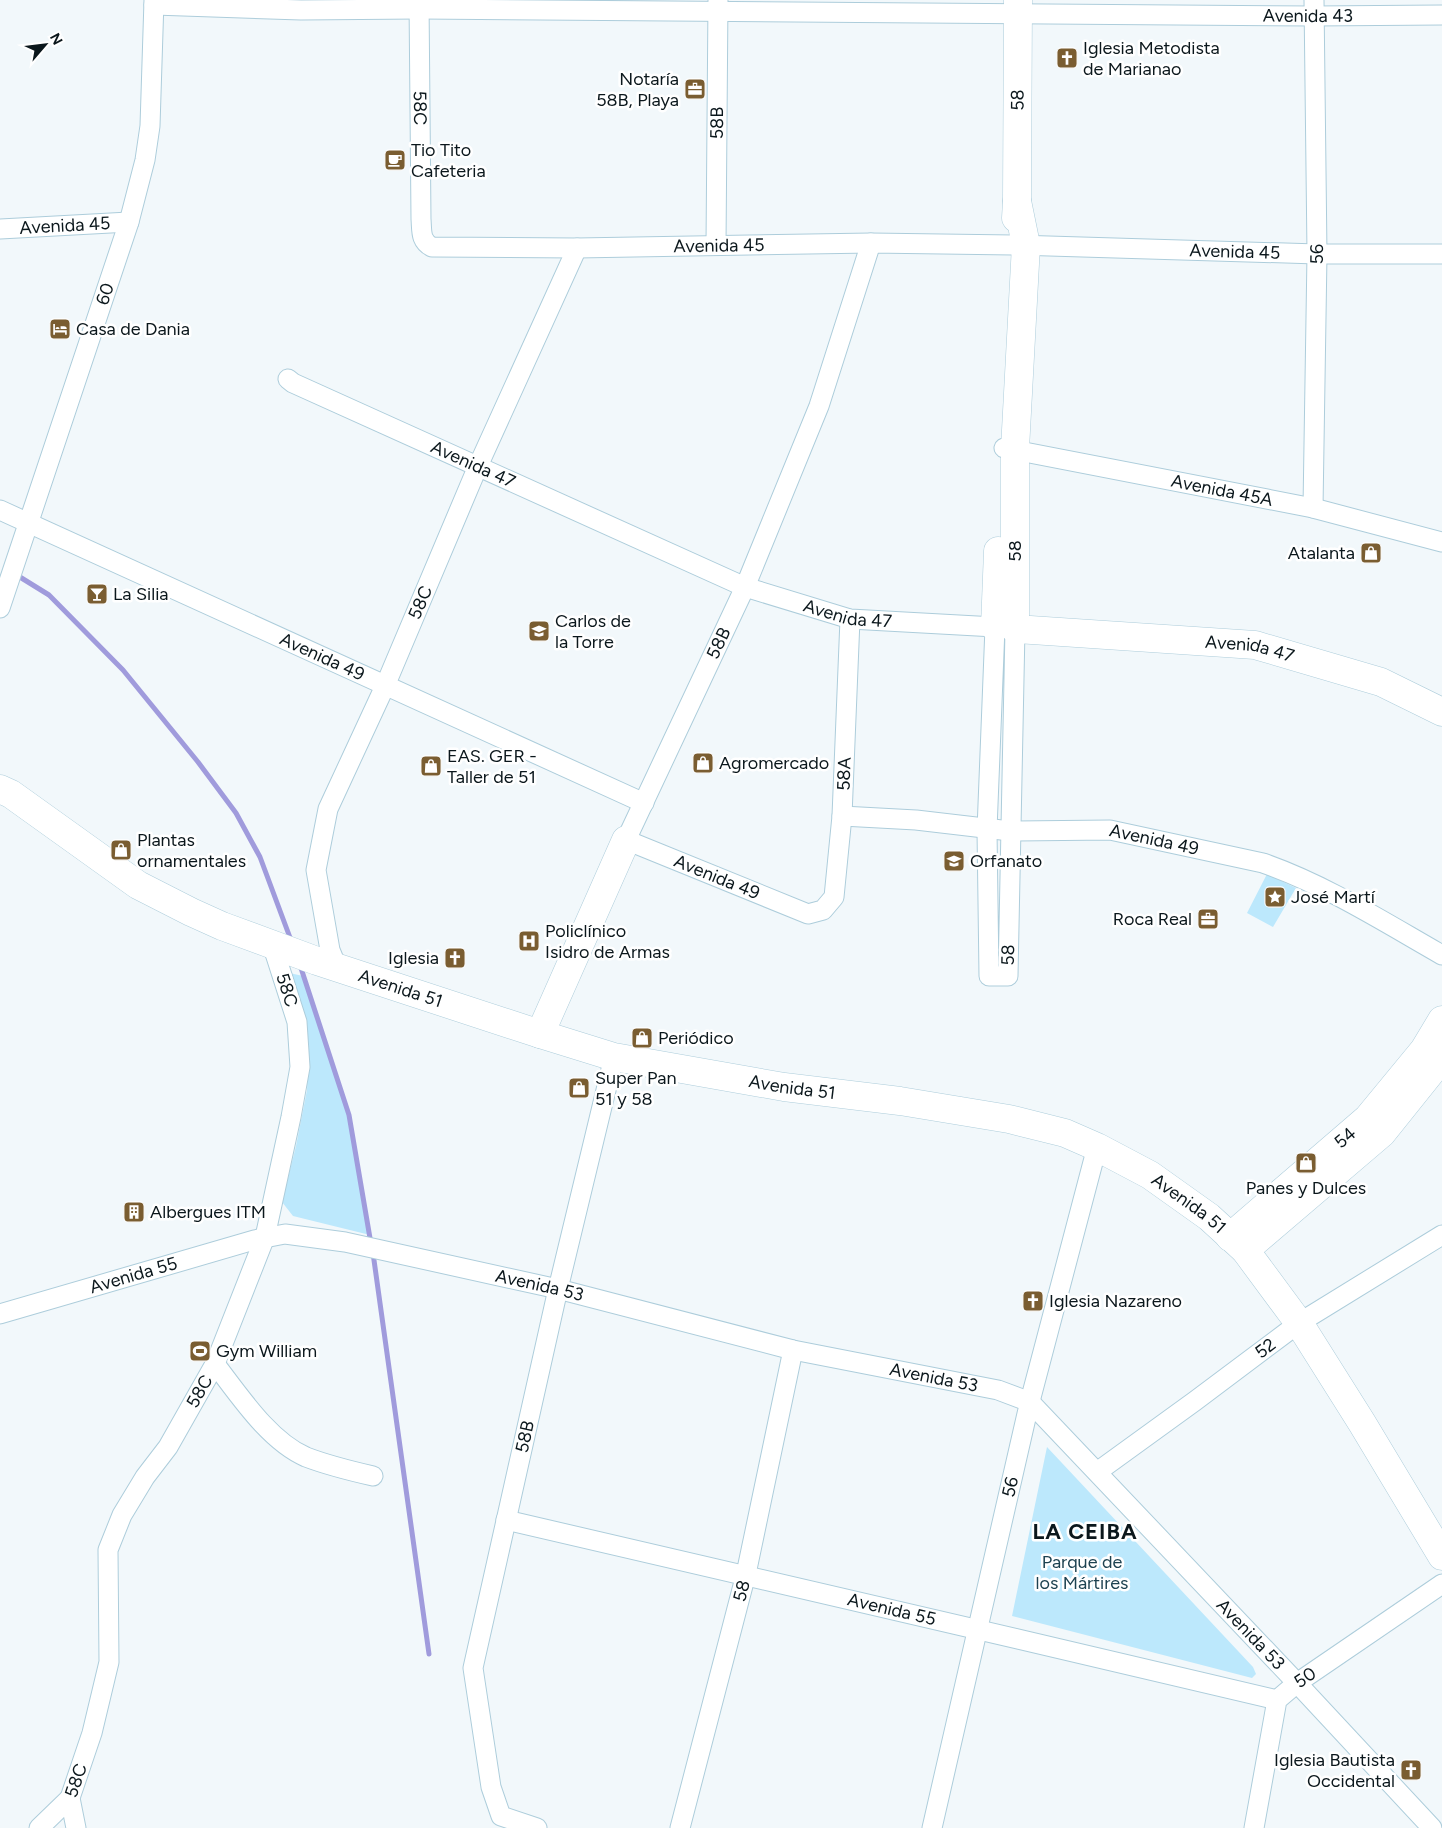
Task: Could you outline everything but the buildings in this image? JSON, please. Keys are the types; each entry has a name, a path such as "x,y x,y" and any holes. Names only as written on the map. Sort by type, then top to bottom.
{"street":[{"name":"Avenida 43","path":"154,2 301,10 419,4 1018,6 1314,8 1442,15"},
{"name":"60","path":"0,608 129,222 145,160 150,126 154,2"},
{"name":"58C","path":"419,4 421,220 422,238 425,244"},
{"name":"58B","path":"716,244 718,6"},
{"name":"58","path":"1005,628 987,830 989,976 1008,976 1010,831 1005,628 1008,448 1019,245 1017,201 1018,6"},
{"name":"56","path":"1313,508 1317,254 1314,8"},
{"name":"Avenida 45","path":"0,229 129,222"},
{"name":"Avenida 45","path":"425,244 432,247 577,248 716,244 871,243 1019,245 1317,254 1442,254"},
{"name":"58B","path":"540,1034 626,840 745,586 819,406 871,243"},
{"name":"58C","path":"327,964 330,950 316,870 328,809 385,686 478,466 577,248"},
{"name":"Avenida 47","path":"288,379 293,383 745,586 850,618 1255,645 1381,682 1442,712"},
{"name":"Avenida 45A","path":"1008,448 1313,508 1442,542"},
{"name":"Avenida 49","path":"0,510 644,803"},
{"name":"58A","path":"808,914 822,910 834,897 842,816 850,618"},
{"name":"Avenida 51","path":"0,789 11,794 152,893 222,926 327,964 614,1057 784,1087 900,1101 1010,1119 1065,1133 1097,1147 1150,1175 1209,1217 1237,1244 1299,1323 1442,1556"},
{"name":"Avenida 49","path":"842,816 916,820 987,830 1110,830 1263,863 1284,870 1353,904 1442,955"},
{"name":"Avenida 49","path":"626,840 808,914"},
{"name":"58C","path":"76,1828 70,1798 92,1733 109,1662 108,1550 122,1515 145,1477 168,1447 215,1364 265,1237 300,1067 297,1022 272,944"},
{"name":"54","path":"1237,1244 1368,1118 1424,1050 1442,1020"},
{"name":"58B","path":"537,1828 501,1816 491,1787 473,1668 558,1289 614,1057"},
{"name":"54","path":"1237,1244 1382,1133 1442,1058"},
{"name":"56","path":"932,1828 1030,1402 1097,1147"},
{"name":"Avenida 53","path":"265,1237 285,1234 345,1242 385,1250 558,1289 794,1350 998,1390 1030,1402 1432,1828"},
{"name":"52","path":"1097,1472 1299,1323 1442,1235"},
{"name":"Avenida 55","path":"0,1314 265,1237"},
{"name":"58","path":"680,1828 746,1574 794,1350"},
{"path":"215,1364 264,1425 285,1444 305,1456 373,1476"},
{"name":"Avenida 55","path":"506,1520 746,1574 1277,1700"},
{"name":"50","path":"1254,1828 1277,1700 1297,1683 1442,1584"},
{"path":"39,1828 70,1798"}],"green space":[{"path":"1267,874 1296,888 1273,927 1247,913"},
{"path":"285,972 303,976 349,1115 370,1235 293,1216 282,1202 307,1090 308,1065"},
{"name":"Parque de los Mártires","path":"1047,1447 1253,1667 1256,1674 1252,1678 1012,1616"}],"waterway":[{"path":"15,574 49,595 123,670 198,762 236,813 260,857 292,943"},
{"path":"300,965 349,1115 371,1244"},
{"path":"373,1253 429,1654"}],"place":[{"name":"Iglesia Metodista de Marianao","path":"1067,58"},
{"name":"Notaría 58B, Playa","path":"695,89"},
{"name":"Tio Tito Cafeteria","path":"395,160"},
{"name":"Casa de Dania","path":"60,329"},
{"name":"Atalanta","path":"1371,553"},
{"name":"La Silia","path":"97,594"},
{"name":"Carlos de la Torre","path":"539,631"},
{"name":"Agromercado","path":"703,763"},
{"name":"EAS. GER - Taller de 51","path":"431,766"},
{"name":"Plantas ornamentales","path":"121,850"},
{"name":"Orfanato","path":"954,861"},
{"name":"José Martí","path":"1275,897"},
{"name":"Roca Real","path":"1208,919"},
{"name":"Policlínico Isidro de Armas","path":"529,941"},
{"name":"Iglesia","path":"455,958"},
{"name":"Periódico","path":"642,1038"},
{"name":"Super Pan 51 y 58","path":"579,1088"},
{"name":"Panes y Dulces","path":"1306,1163"},
{"name":"Albergues ITM","path":"134,1212"},
{"name":"Iglesia Nazareno","path":"1033,1301"},
{"name":"Gym William","path":"200,1351"},
{"name":"Iglesia Bautista Occidental","path":"1411,1770"}],"district":[{"name":"LA CEIBA","path":"1085,1531"}]}
